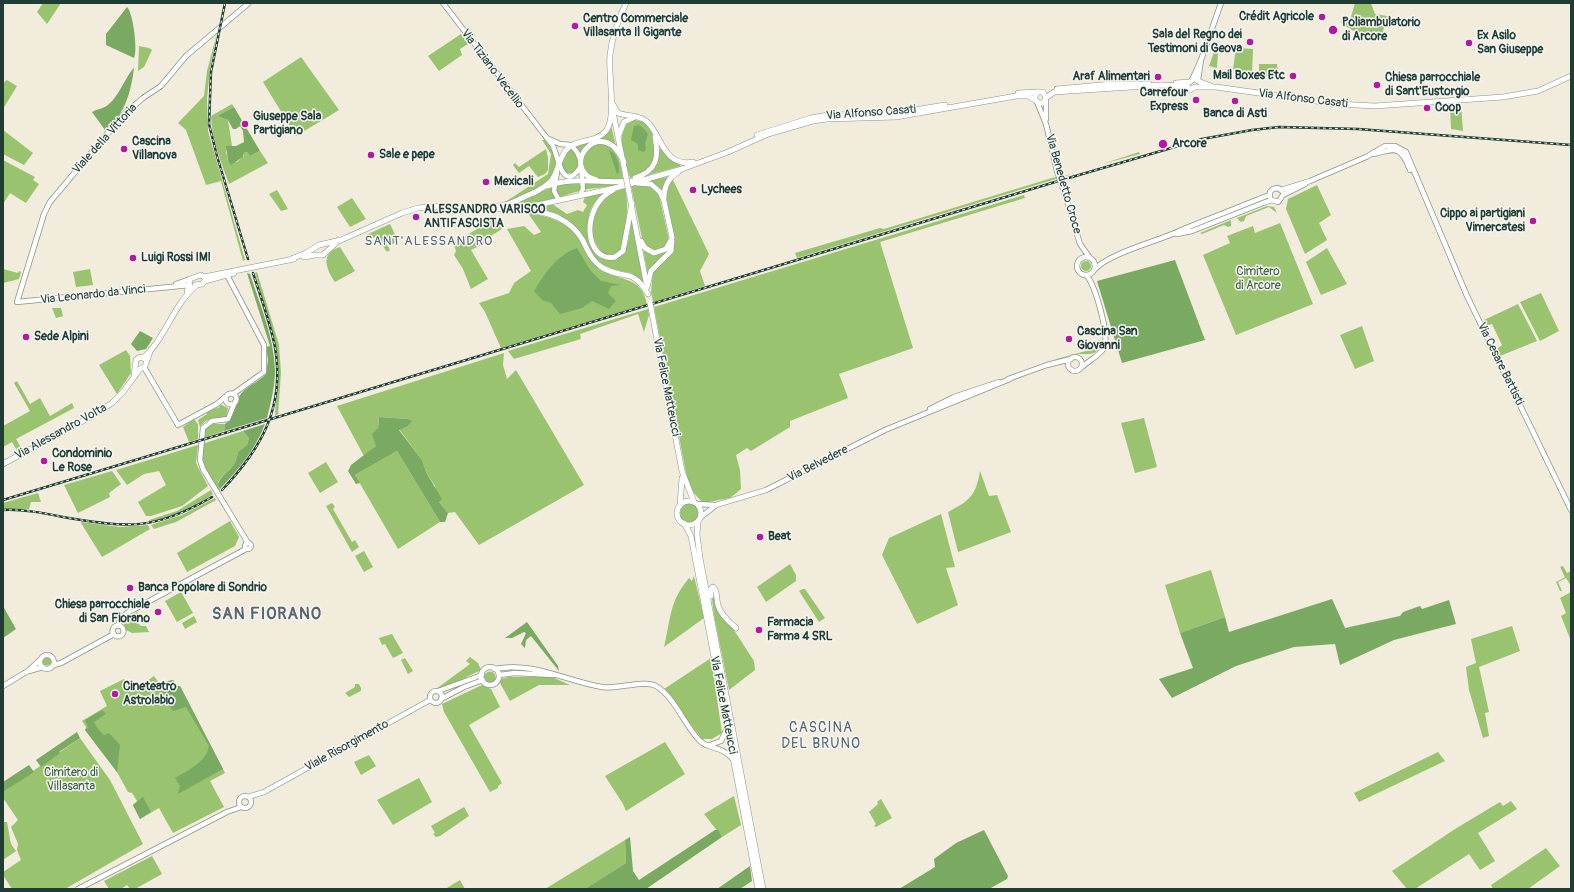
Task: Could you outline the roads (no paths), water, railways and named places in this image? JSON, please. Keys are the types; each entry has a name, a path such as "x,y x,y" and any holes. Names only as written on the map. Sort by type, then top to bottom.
{"main road":[{"path":"626,3 612,44 609,70 612,103 618,138 642,245 654,253 666,249 672,237"},
{"name":"Via Alfonso Casati","path":"1216,87 1337,104 1375,106 1503,98 1538,91 1571,76"},
{"path":"1193,82 1190,90 1195,87 1216,87"},
{"path":"1193,82 1195,87"},
{"path":"1046,99 1045,94 1040,92 1035,96 1036,101 1041,103 1046,99 1054,92 1193,82 1216,87"},
{"name":"Via Alfonso Casati","path":"710,159 766,131 812,118 903,112 1022,92 1040,92 1104,85 1158,85"},
{"name":"Via Alfonso Casati","path":"628,180 641,180 682,169 710,159 768,134 823,119 896,117 1016,96 1028,96 1036,101"},
{"path":"481,207 505,205 556,184 582,181 609,182 628,180 644,174 654,165 658,153 650,124 639,117 618,113 612,103"},
{"path":"534,193 552,180 563,154 571,145 592,139 607,130 611,120 612,103"},
{"path":"618,138 624,122 632,118 639,117"},
{"path":"654,134 666,152 676,160 688,163 710,159"},
{"path":"609,182 590,178 581,166 580,159 588,146 602,142 609,143 616,148 624,162"},
{"path":"664,201 664,190 668,181 682,169"},
{"path":"632,203 623,251 615,257 604,256 596,249 592,241 589,227 593,208 600,198 628,180 653,185 660,192 664,201 672,237 671,251 651,271 647,286"},
{"path":"507,209 533,206 580,194 619,187"},
{"path":"291,259 306,254 319,245 341,240 415,209 443,206 537,211 560,218 576,231 591,258 596,263 610,271 632,275 640,282 648,294"},
{"name":"Via Felice Matteucci","path":"638,231 648,294 682,471 701,512 699,519 698,542 763,889"},
{"path":"189,283 200,275 205,279 291,259 318,255 322,256 341,240"},
{"path":"319,245 326,247 326,252"},
{"path":"318,255 315,251 319,245"},
{"path":"215,276 227,275 256,266"},
{"name":"Via Alessandro Volta","path":"3,464 106,407 118,398 142,366 151,349 187,293 197,285 204,283 205,279"},
{"path":"189,283 197,285"},
{"name":"Via Alessandro Volta","path":"187,293 189,283"},
{"name":"Via Alessandro Volta","path":"142,366 136,359 143,358 151,349"},
{"path":"142,366 143,358"},
{"name":"Via Felice Matteucci","path":"682,471 679,518 684,523 691,536 758,889"},
{"path":"679,507 686,502 696,503"},
{"path":"684,523 691,525 699,519"},
{"path":"711,615 713,609 710,590 713,587 716,590 719,609 736,628"}],"street":[{"name":"Viale della Vittoria","path":"20,302 21,289 44,214 50,202 123,115 143,98 161,86 186,56 249,3"},
{"name":"Via Tiziano Vecellio","path":"443,3 555,150 558,166"},
{"path":"1193,82 1221,3"},
{"name":"Via Benedetto Croce","path":"1046,99 1046,124"},
{"name":"Via Benedetto Croce","path":"1036,101 1046,124 1057,171 1080,244 1091,259"},
{"path":"543,134 554,142 571,145 577,152 580,159"},
{"name":"Via Cesare Battisti","path":"1310,181 1389,145 1397,146 1409,158 1432,216 1472,308 1571,510"},
{"path":"558,166 560,170 568,176 575,175 581,166"},
{"path":"558,166 554,191 559,200"},
{"path":"580,194 583,189 581,166"},
{"path":"1052,364 1070,368 1074,371 1081,368 1103,349 1106,336 1091,282 1086,275 1078,269 1079,261 1083,258 1106,259 1175,234 1186,228 1269,195 1273,189 1281,190 1310,181"},
{"path":"1175,234 1187,232 1272,200 1278,202 1283,195 1310,181"},
{"path":"1281,190 1283,195"},
{"path":"1269,195 1272,200"},
{"name":"Via Benedetto Croce","path":"1079,261 1080,244"},
{"path":"1091,259 1094,262 1094,271 1091,282"},
{"path":"1086,275 1094,271 1106,259"},
{"path":"142,366 178,425 217,404 228,394 233,394 264,372 264,345 227,275"},
{"name":"Via Leonardo da Vinci","path":"20,302 168,287 189,283"},
{"path":"1078,358 1082,362 1081,368"},
{"path":"1070,368 1069,363 1071,359 1093,358"},
{"name":"Via Belvedere","path":"918,416 940,404 972,391 1071,359"},
{"name":"Via Belvedere","path":"696,503 716,505 766,490 880,433 1010,379"},
{"name":"Via Belvedere","path":"980,392 988,386"},
{"path":"940,404 954,399 958,400 959,397 972,391"},
{"path":"114,634 113,628 118,625 126,614 235,554 246,546 242,535 203,469 200,460 203,428 212,421 227,420 232,411 236,398 233,394"},
{"path":"225,397 227,404 232,411"},
{"path":"217,404 232,405 235,402"},
{"name":"Via Belvedere","path":"699,519 716,505"},
{"path":"28,671 43,667 49,669 114,634 118,636 123,633 123,628 118,625"},
{"path":"3,686 28,671 46,655 51,655 54,659 67,659"},
{"path":"54,659 54,665"},
{"path":"40,660 43,667"},
{"path":"483,680 468,685 437,703 430,700 431,693 482,675 487,668 522,668 547,671 602,687 615,688 642,684 656,686 667,696 700,741 706,745 722,750 734,760"},
{"path":"494,669 499,675"},
{"path":"499,675 515,673 558,675"},
{"path":"482,675 485,684 493,685 499,679 499,675"},
{"path":"438,691 441,694 441,700"},
{"name":"Viale Risorgimento","path":"248,797 264,792 430,700"},
{"path":"706,745 721,741 727,727"},
{"name":"Viale Risorgimento","path":"251,804 264,792"},
{"path":"78,889 227,812 241,807 247,808 251,804 248,797 242,797 239,802 227,812"},
{"path":"239,802 241,807"}],"railway":[{"path":"225,3 211,72 209,124 248,259"},
{"path":"3,500 1055,182 1202,139 1279,127 1358,129 1571,145"},
{"path":"222,490 249,458 259,442 273,408 277,389 275,347 268,319 253,273"},
{"path":"3,510 18,510 86,521 140,524 173,516 212,497"}],"place":[{"name":"Crédit Agricole","path":"1322,17"},
{"name":"Centro Commerciale Villasanta Il Gigante","path":"575,26"},
{"name":"Poliambulatorio di Arcore","path":"1333,30"},
{"name":"Sala del Regno dei Testimoni di Geova","path":"1250,42"},
{"name":"Ex Asilo San Giuseppe","path":"1469,43"},
{"name":"Mail Boxes Etc","path":"1293,76"},
{"name":"Araf Alimentari","path":"1158,77"},
{"name":"Chiesa parrocchiale di Sant'Eustorgio","path":"1377,85"},
{"name":"Carrefour Express","path":"1196,100"},
{"name":"Banca di Asti","path":"1235,101"},
{"name":"Coop","path":"1427,108"},
{"name":"Giuseppe Sala Partigiano","path":"245,124"},
{"name":"Arcore","path":"1163,144"},
{"name":"Cascina Villanova","path":"124,149"},
{"name":"Sale e pepe","path":"371,155"},
{"name":"Mexicali","path":"486,182"},
{"name":"Lychees","path":"693,190"},
{"name":"ALESSANDRO VARISCO ANTIFASCISTA","path":"416,217"},
{"name":"Cippo ai partigiani Vimercatesi","path":"1533,221"},
{"name":"Luigi Rossi IMI","path":"133,258"},
{"name":"Sede Alpini","path":"26,337"},
{"name":"Cascina San Giovanni","path":"1069,339"},
{"name":"Condominio Le Rose","path":"44,461"},
{"name":"Beat","path":"760,537"},
{"name":"Banca Popolare di Sondrio","path":"130,588"},
{"name":"Chiesa parrocchiale di San Fiorano","path":"158,612"},
{"name":"Farmacia Farma 4 SRL","path":"759,630"},
{"name":"Cineteatro Astrolabio","path":"115,694"}],"district":[{"name":"SANT'ALESSANDRO","path":"429,242"},
{"name":"SAN FIORANO","path":"267,615"},
{"name":"CASCINA DEL BRUNO","path":"821,736"}],"park label":[{"name":"Cimitero di Arcore","path":"1258,279"},
{"name":"Cimitero di Villasanta","path":"71,780"}]}
